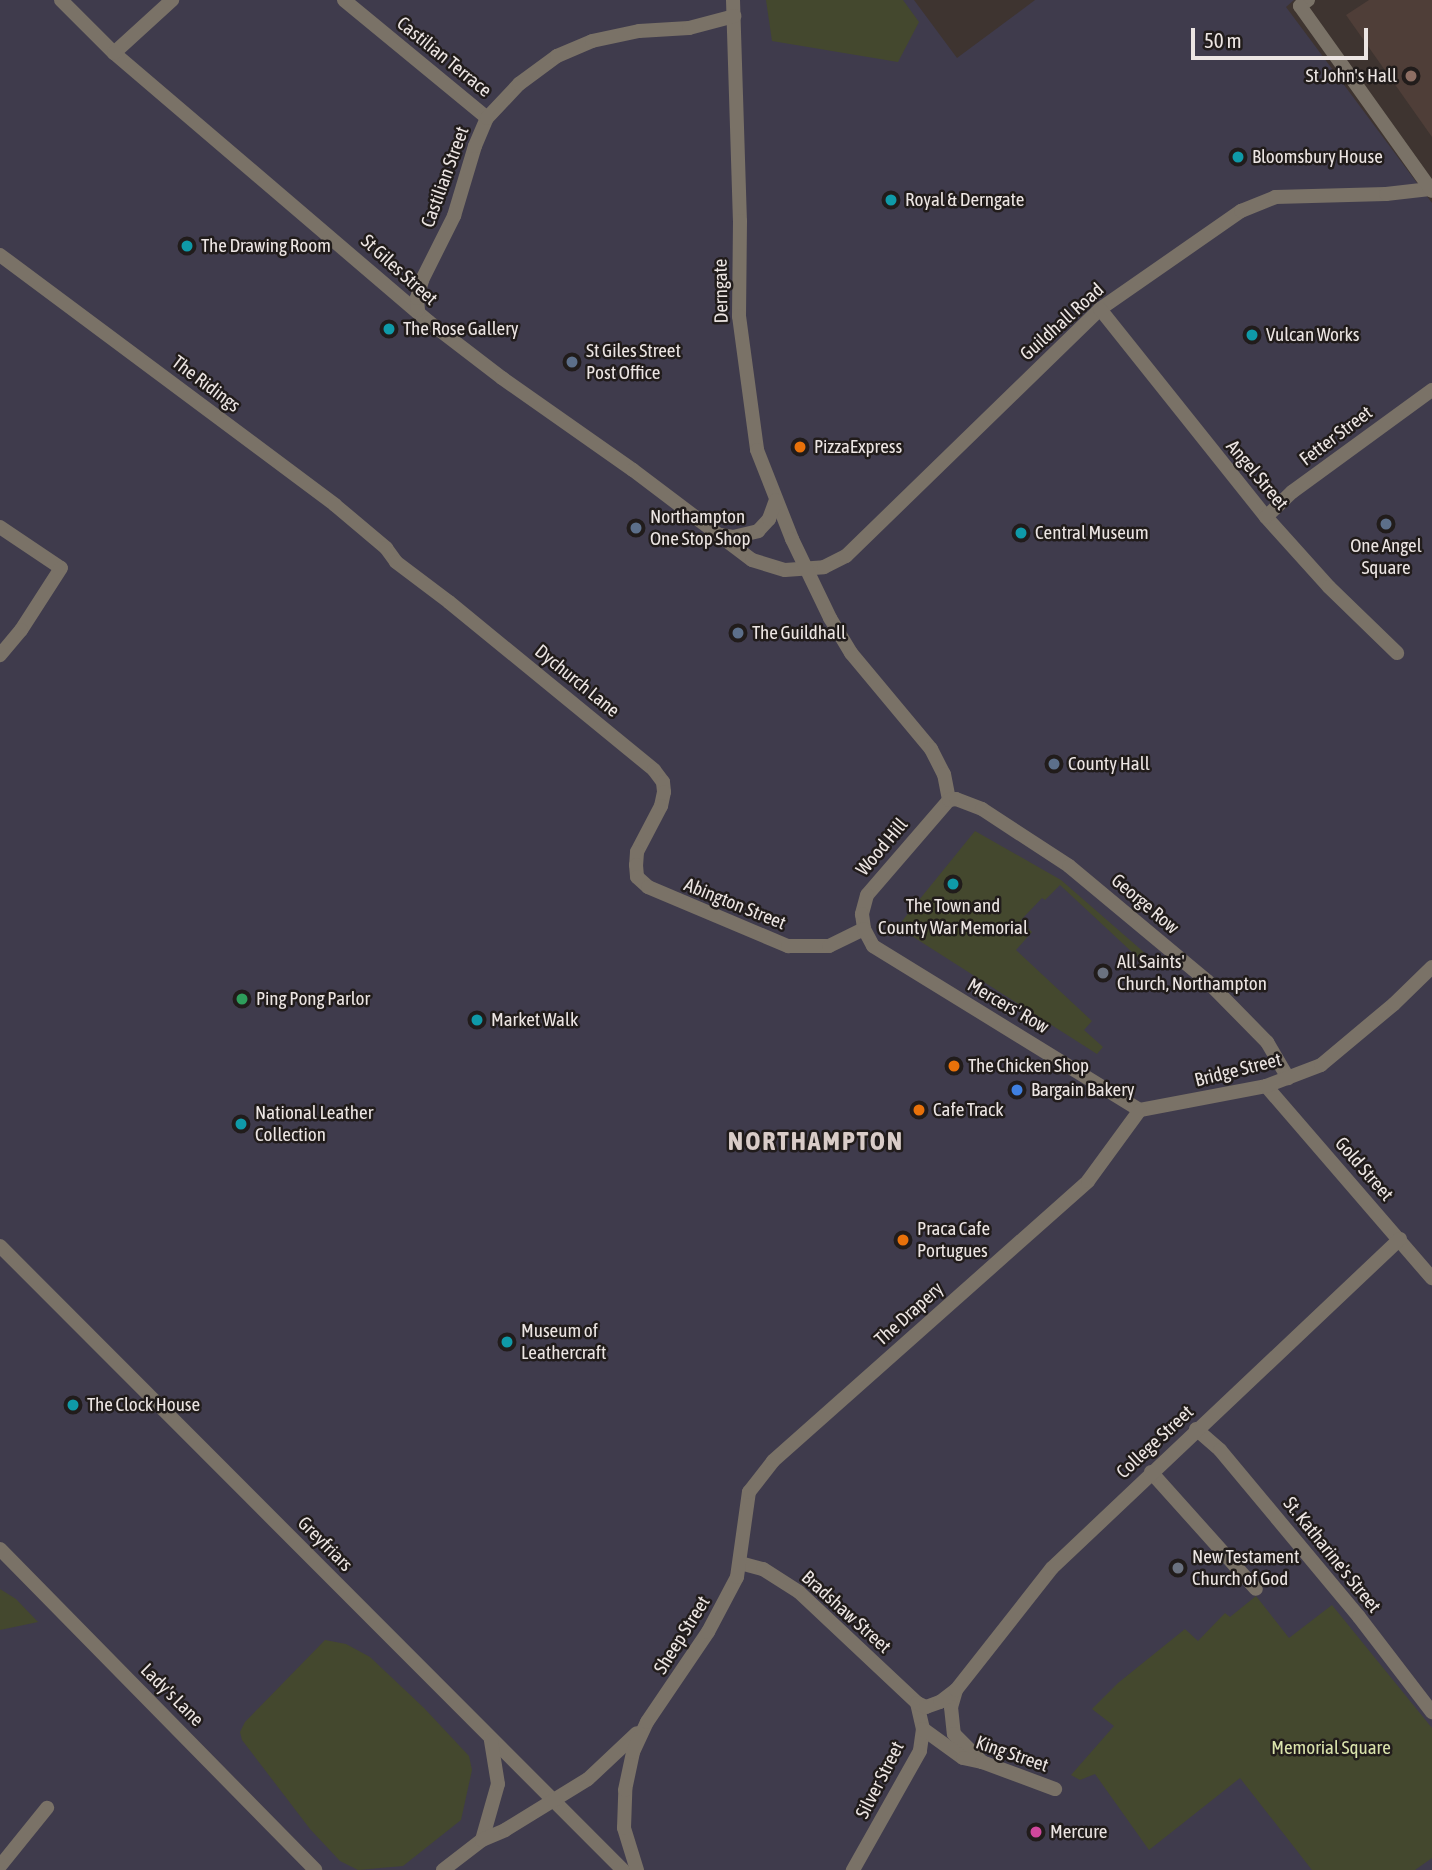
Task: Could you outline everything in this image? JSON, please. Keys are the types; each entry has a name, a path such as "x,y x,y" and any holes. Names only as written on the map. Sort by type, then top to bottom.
{"street":[{"name":"St Giles Street","path":"61,0 114,53 429,322 502,378 752,560 785,570 807,570"},
{"path":"114,53 172,0"},
{"name":"Castilian Terrace","path":"344,0 487,118"},
{"name":"Derngate","path":"733,0 740,220 739,316 757,450 776,500 830,618 851,653 931,749 944,774 948,799"},
{"path":"1304,3 1431,190"},
{"name":"Castilian Street","path":"418,310 417,298 422,280 454,216 475,146 487,118 519,84 557,56 592,41 639,31 689,28 734,16"},
{"name":"Guildhall Road","path":"807,570 834,564 846,556 1100,309 1241,211 1275,197 1431,190"},
{"name":"The Ridings","path":"0,255 335,505 386,548"},
{"name":"Angel Street","path":"1100,309 1266,517 1329,587 1397,653"},
{"name":"Fetter Street","path":"1266,517 1292,492 1432,390"},
{"path":"721,535 733,537 758,531 769,519 776,500"},
{"path":"0,527 61,568 21,631 0,655"},
{"name":"Dychurch Lane","path":"386,548 396,562 576,704 659,776 664,792 661,806 637,852 638,877"},
{"name":"Wood Hill","path":"864,929 862,914 867,895 948,799"},
{"name":"George Row","path":"948,799 956,799 982,809 1080,875 1207,981 1267,1042 1288,1078"},
{"name":"Abington Street","path":"638,877 658,894 788,946 829,946 864,929"},
{"name":"Mercers' Row","path":"864,929 873,946 906,968 1070,1065 1140,1110"},
{"name":"Bridge Street","path":"1140,1110 1266,1086 1321,1065 1342,1050 1432,967"},
{"name":"Gold Street","path":"1266,1086 1432,1278"},
{"name":"The Drapery","path":"740,1563 741,1533 749,1492 773,1461 1088,1181 1140,1110"},
{"name":"College Street","path":"917,1703 926,1707 940,1702 956,1690 1052,1568 1400,1239"},
{"name":"Greyfriars","path":"0,1245 623,1870"},
{"name":"St. Katharine's Street","path":"1196,1429 1220,1450 1432,1712"},
{"path":"1151,1472 1256,1589"},
{"name":"Lady's Lane","path":"0,1549 315,1870"},
{"name":"Bradshaw Street","path":"740,1563 763,1569 799,1592 917,1703"},
{"name":"Sheep Street","path":"637,1870 624,1828 625,1790 632,1752 648,1722 708,1632 740,1563"},
{"path":"956,1690 951,1707 954,1734 982,1762"},
{"name":"Silver Street","path":"853,1870 920,1751 922,1729 917,1703"},
{"name":"Sheep Street","path":"552,1800 588,1779 648,1722"},
{"name":"King Street","path":"922,1729 963,1758 982,1762 1055,1789"},
{"path":"482,1840 498,1784 491,1740"},
{"path":"443,1870 482,1840 505,1830 552,1800"},
{"path":"0,1866 47,1808"}],"shaded area":[{"path":"0,0 914,0 957,58 1035,0 1294,0 1286,7 1432,203 1432,1870 0,1870"},
{"name":"St John's Hall","path":"1369,0 1432,0 1432,137 1346,15"}],"green space":[{"path":"766,0 903,0 919,22 898,62 772,41"},
{"path":"975,831 1061,880 1154,961 1148,967 1060,885 1045,900 1042,898 1021,920 1032,932 1016,950 1092,1021 1084,1030 1103,1047 1097,1054 904,931 902,921"},
{"path":"0,1589 16,1599 38,1622 0,1630"},
{"name":"Memorial Square","path":"1256,1596 1289,1638 1332,1605 1432,1728 1432,1858 1415,1870 1312,1870 1240,1778 1149,1850 1095,1774 1080,1780 1071,1775 1114,1726 1092,1709 1118,1683 1185,1629 1198,1641 1225,1613 1230,1617"},
{"path":"325,1640 346,1644 370,1657 424,1708 469,1756 472,1770 461,1820 403,1866 358,1870 340,1861 310,1829 242,1740 240,1732 245,1722"}],"place":[{"name":"St John's Hall","path":"1411,76"},
{"name":"Bloomsbury House","path":"1238,157"},
{"name":"Royal & Derngate","path":"891,200"},
{"name":"The Drawing Room","path":"187,246"},
{"name":"The Rose Gallery","path":"389,329"},
{"name":"Vulcan Works","path":"1252,335"},
{"name":"St Giles Street Post Office","path":"572,362"},
{"name":"PizzaExpress","path":"800,447"},
{"name":"One Angel Square","path":"1386,524"},
{"name":"Northampton One Stop Shop","path":"636,528"},
{"name":"Central Museum","path":"1021,533"},
{"name":"The Guildhall","path":"738,633"},
{"name":"County Hall","path":"1054,764"},
{"name":"The Town and County War Memorial","path":"953,884"},
{"name":"All Saints' Church, Northampton","path":"1103,973"},
{"name":"Ping Pong Parlor","path":"242,999"},
{"name":"Market Walk","path":"477,1020"},
{"name":"The Chicken Shop","path":"954,1066"},
{"name":"Bargain Bakery","path":"1017,1090"},
{"name":"Cafe Track","path":"919,1110"},
{"name":"National Leather Collection","path":"241,1124"},
{"name":"Praca Cafe Portugues","path":"903,1240"},
{"name":"Museum of Leathercraft","path":"507,1342"},
{"name":"The Clock House","path":"73,1405"},
{"name":"New Testament Church of God","path":"1178,1568"},
{"name":"Mercure","path":"1036,1832"}],"district":[{"name":"NORTHAMPTON","path":"816,1142"}]}
